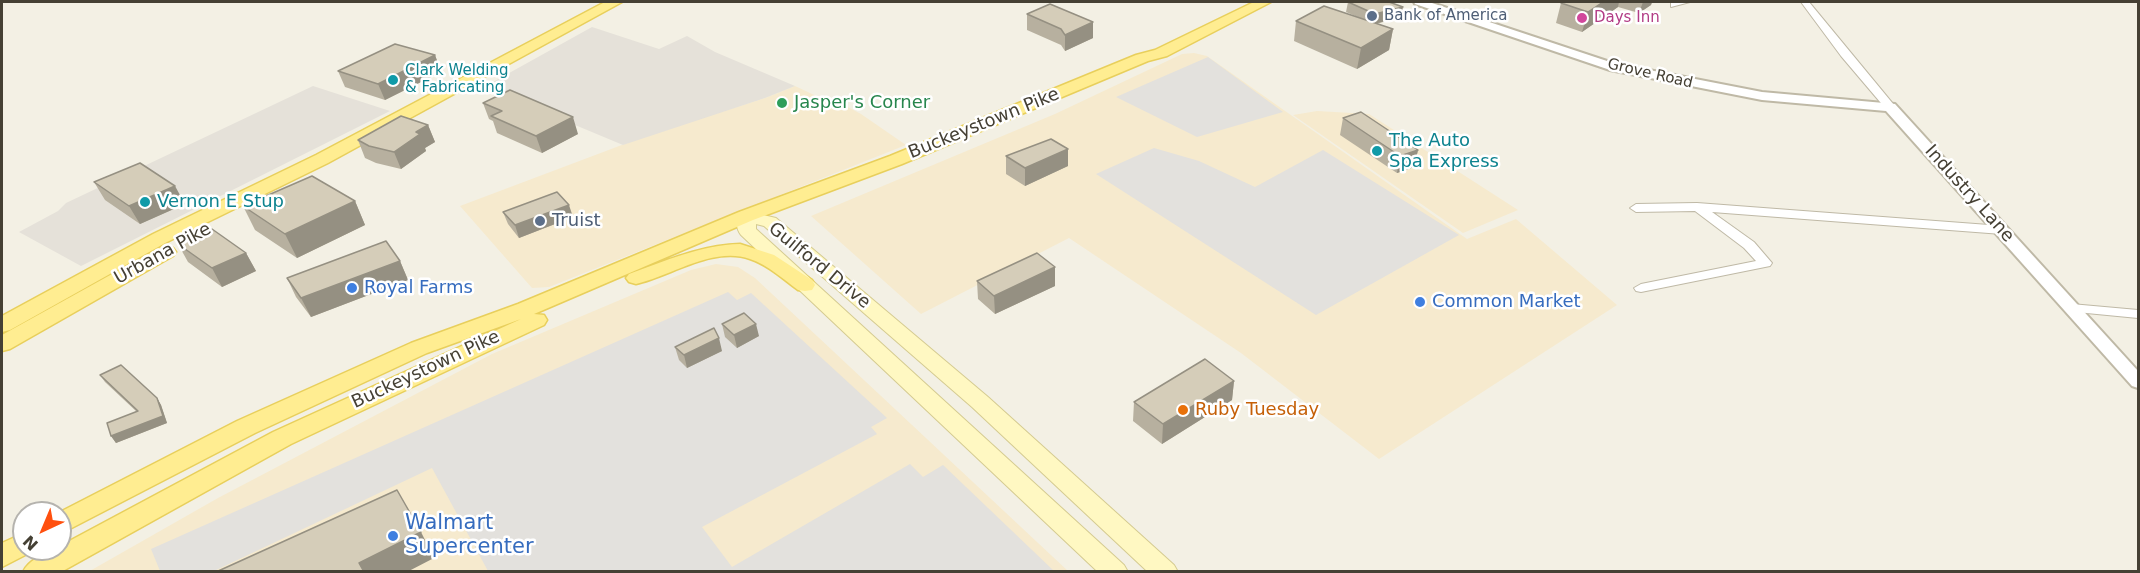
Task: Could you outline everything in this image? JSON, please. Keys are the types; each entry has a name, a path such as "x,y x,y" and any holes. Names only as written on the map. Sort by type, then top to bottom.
{"main road":[{"name":"Urbana Pike","path":"2,325 70,286 277,179 322,159 615,2"},
{"name":"Buckeystown Pike","path":"1142,58 1149,47 1240,2"},
{"name":"Buckeystown Pike","path":"36,572 282,438 511,330 636,278 826,188 1142,58 1161,53 1264,2"},
{"name":"Urbana Pike","path":"2,344 280,189 322,159"},
{"name":"Buckeystown Pike","path":"770,222 826,188"},
{"name":"Guilford Drive","path":"746,224 770,222 980,402 1164,572"},
{"name":"Buckeystown Pike","path":"72,518 246,427 419,348 746,224"},
{"name":"Guilford Drive","path":"746,224 805,285 1115,572"},
{"path":"636,278 712,253 744,250 768,260 805,285"}],"street":[{"name":"Grove Road","path":"1419,2 1610,66 1762,96 1890,107"},
{"path":"1674,5 1685,2"},
{"name":"Industry Lane","path":"1805,2 1890,107 2139,382"},
{"path":"1641,288 1765,263 1749,245 1697,207"},
{"path":"1636,208 1697,207 2002,230"},
{"path":"2072,308 2139,314"}],"shaded area":[{"path":"592,27 659,49 687,36 715,52 795,86 623,145 484,87"},
{"path":"1194,53 1207,56 1467,239 1516,219 1617,305 1379,459 1241,353 1069,238 921,314 811,216 1055,114 1182,54"},
{"path":"1208,57 1283,112 1197,137 1116,97"},
{"path":"313,86 390,111 81,266 19,232 58,211 66,203"},
{"path":"795,86 827,101 833,99 861,114 906,145 549,287 532,288 460,206 651,134 765,98"},
{"path":"1317,111 1369,114 1518,210 1463,233 1293,115"},
{"path":"1154,148 1199,161 1255,187 1323,150 1459,235 1316,315 1096,174"},
{"path":"716,264 738,267 755,278 1068,571 88,572 218,498 492,354 691,270"},
{"path":"728,292 737,300 751,293 887,418 871,427 877,434 702,527 732,567 910,464 923,477 943,465 1054,571 488,571 432,468 214,571 160,571 151,549"}],"building":[{"path":"1348,2 1389,2 1403,7 1375,14"},
{"path":"1603,2 1588,12 1561,3"},
{"path":"1050,4 1093,22 1065,35 1061,29 1027,14"},
{"path":"1324,6 1393,29 1361,48 1296,21"},
{"path":"395,44 435,55 378,84 338,71"},
{"path":"510,90 573,117 536,136 491,116 502,111 483,103"},
{"path":"1361,112 1418,150 1400,156 1343,118"},
{"path":"401,116 428,125 416,132 420,134 394,152 369,146 358,140"},
{"path":"1051,139 1068,149 1025,168 1006,156"},
{"path":"140,163 175,186 129,206 94,182"},
{"path":"312,176 355,201 285,234 243,206"},
{"path":"557,192 569,205 515,225 503,212"},
{"path":"212,229 246,253 212,268 178,244"},
{"path":"386,241 400,261 301,298 287,278"},
{"path":"1037,253 1055,267 994,296 977,281"},
{"path":"744,313 756,324 734,335 722,324"},
{"path":"714,328 719,338 684,355 675,347"},
{"path":"1205,359 1234,381 1163,424 1134,402"},
{"path":"121,365 157,398 163,416 111,436 107,423 138,411 100,375"},
{"path":"397,490 421,532 359,563 364,572 216,572"}],"place":[{"name":"Bank of America","path":"1372,16"},
{"name":"Days Inn","path":"1582,18"},
{"name":"Clark Welding & Fabricating","path":"393,80"},
{"name":"Jasper's Corner","path":"782,103"},
{"name":"The Auto Spa Express","path":"1377,151"},
{"name":"Vernon E Stup","path":"145,202"},
{"name":"Truist","path":"540,221"},
{"name":"Royal Farms","path":"352,288"},
{"name":"Common Market","path":"1420,302"},
{"name":"Ruby Tuesday","path":"1183,410"},
{"name":"Walmart Supercenter","path":"393,536"}]}
